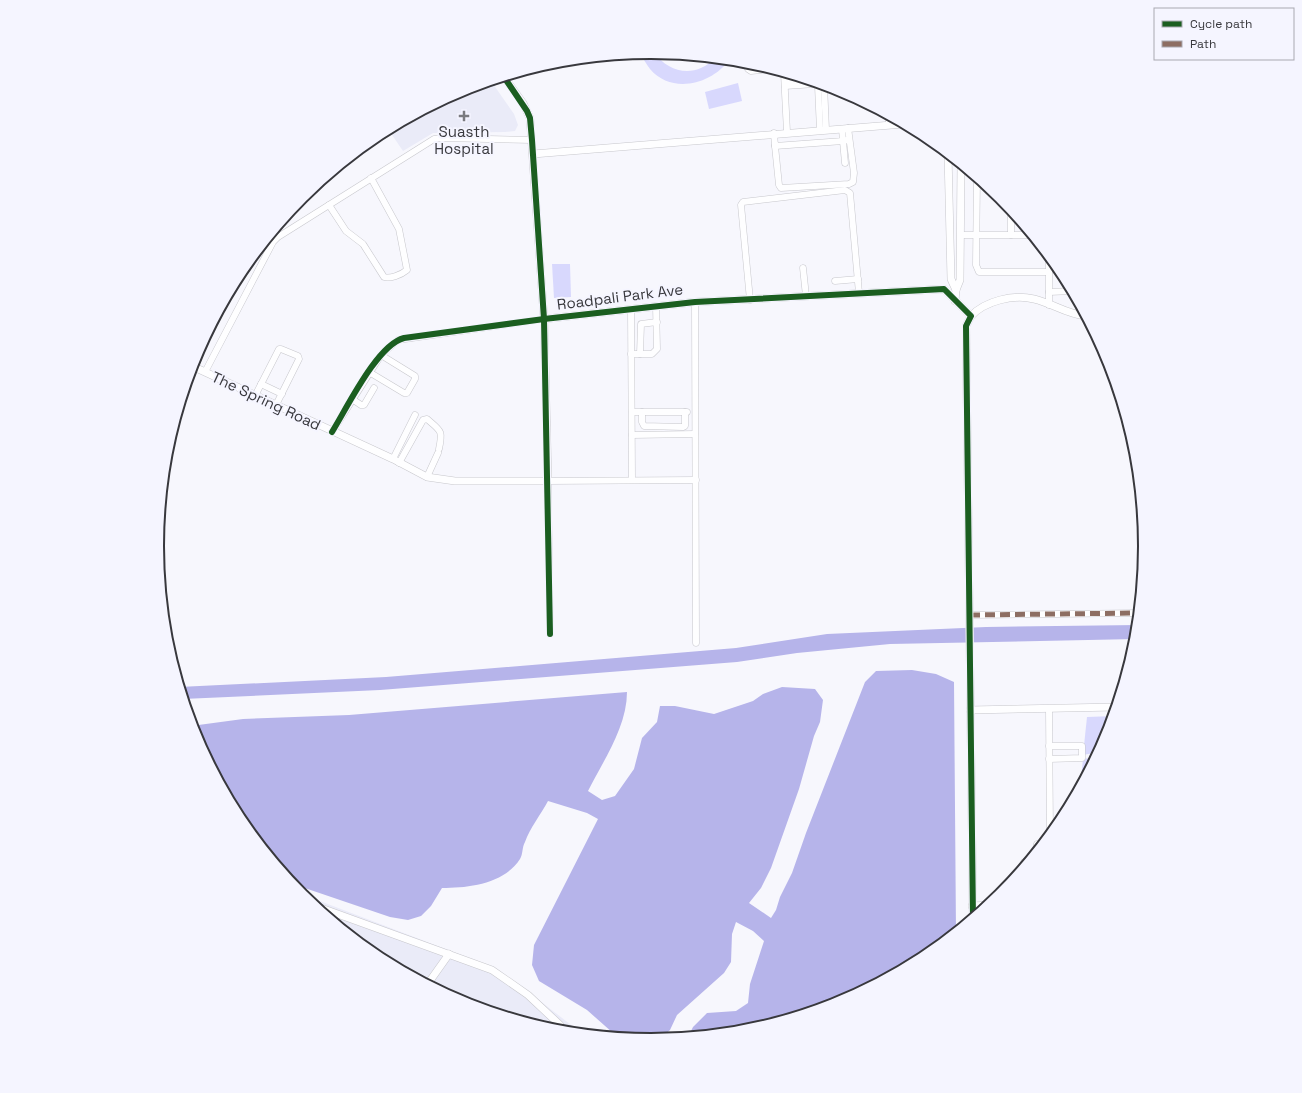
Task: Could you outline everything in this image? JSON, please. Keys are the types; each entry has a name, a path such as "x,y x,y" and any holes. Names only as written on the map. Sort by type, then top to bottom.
{"street":[{"path":"784,78 787,132"},
{"path":"507,81 530,118 532,140 544,319 550,634"},
{"path":"785,84 796,81"},
{"path":"785,84 805,84"},
{"path":"818,89 823,130"},
{"path":"823,130 824,91"},
{"path":"533,154 892,123"},
{"path":"845,128 845,163"},
{"path":"774,134 779,185 784,189 849,184 853,182 854,173 846,140"},
{"path":"205,372 273,242 278,237 434,140 442,138 532,140"},
{"path":"775,146 846,140"},
{"path":"948,160 952,279 956,290"},
{"path":"961,171 960,280 956,290 955,301 970,316"},
{"path":"329,205 346,231 363,244 384,277 387,278 403,274 407,270 399,229 371,178"},
{"path":"977,184 976,265 979,272 1049,272"},
{"path":"750,300 741,205 743,202 845,190 850,193 859,293"},
{"path":"1011,218 1011,235"},
{"path":"960,235 1025,234"},
{"path":"1049,266 1049,305"},
{"path":"803,268 806,296"},
{"path":"835,281 858,279"},
{"name":"Roadpali Park Ave","path":"332,432 352,398 381,355 398,340 404,338 544,319 695,302 944,289 955,301"},
{"path":"1049,292 1066,291"},
{"path":"974,911 972,906 966,326 970,316 981,307 1006,299 1033,299 1068,313 1079,315"},
{"path":"695,302 696,643"},
{"path":"631,354 652,354 657,349 656,306"},
{"path":"631,309 632,480"},
{"path":"640,354 641,324 657,322"},
{"path":"256,394 278,350 281,349 298,356 299,359 276,404"},
{"path":"369,372 404,393 407,393 415,379 415,376 381,355"},
{"name":"The Spring Road","path":"198,369 256,394 427,477 455,482 548,481"},
{"path":"352,398 364,405 375,389 363,381"},
{"path":"261,384 282,394"},
{"path":"632,412 695,412"},
{"path":"642,412 642,422 644,426 683,427 685,426 685,412"},
{"path":"396,461 415,416"},
{"path":"396,461 423,420 427,419 441,431 442,435 439,451 427,477"},
{"path":"632,435 695,434"},
{"path":"548,481 696,480"},
{"path":"969,618 1134,612"},
{"path":"970,710 1111,707"},
{"path":"1049,709 1050,826"},
{"path":"1049,746 1082,746 1082,758 1049,759"},
{"path":"1058,746 1058,759"},
{"path":"972,906 980,906"},
{"path":"327,910 492,970 528,995 561,1026"},
{"path":"429,981 449,954"}],"shaded area":[{"path":"644,59 660,59 667,65 683,71 700,69 710,63 725,65 713,75 702,80 680,84 669,82 659,77"},
{"path":"738,83 742,101 709,109 705,92"},
{"name":"Suasth Hospital","path":"494,85 514,114 518,125 515,131 505,132 433,133 403,151 391,134 435,109"},
{"path":"552,264 570,264 571,297 554,298"},
{"path":"1132,625 1129,639 890,644 797,653 737,662 380,690 188,699 184,687 386,677 736,648 827,634 986,627"},
{"path":"912,670 936,674 954,682 956,926 922,952 895,969 838,997 808,1008 746,1025 690,1032 693,1027 707,1013 736,1011 748,1003 750,984 764,941 753,931 736,922 732,934 731,962 724,973 677,1015 670,1030 666,1034 612,1032 587,1010 539,981 532,965 534,945 598,819 587,813 548,801 527,837 520,859 505,874 485,883 463,887 442,888 431,906 421,916 408,920 390,917 302,887 284,868 246,817 214,762 198,725 243,719 349,715 627,692 626,705 619,731 588,791 602,800 615,796 634,769 642,738 657,722 660,706 675,706 714,714 753,701 763,694 782,687 815,689 823,700 820,722 814,736 799,789 771,868 761,888 749,903 771,918 792,873 806,833 865,682 876,671"},
{"path":"1108,716 1092,753 1083,755 1087,717"},
{"path":"1090,758 1081,774 1083,759"},
{"path":"315,899 490,966 519,985 575,1028 556,1025 494,1008 435,984 380,952 354,933"}],"marked path":[{"path":"970,615 1134,613"}],"cycle path":[{"path":"507,81 530,118 532,140 544,319 550,634"},
{"path":"332,432 373,364 383,352 394,343 404,338 544,319 695,302 944,289 971,316 966,326 973,912"}],"place":[{"name":"Suasth Hospital","path":"464,116"}]}
